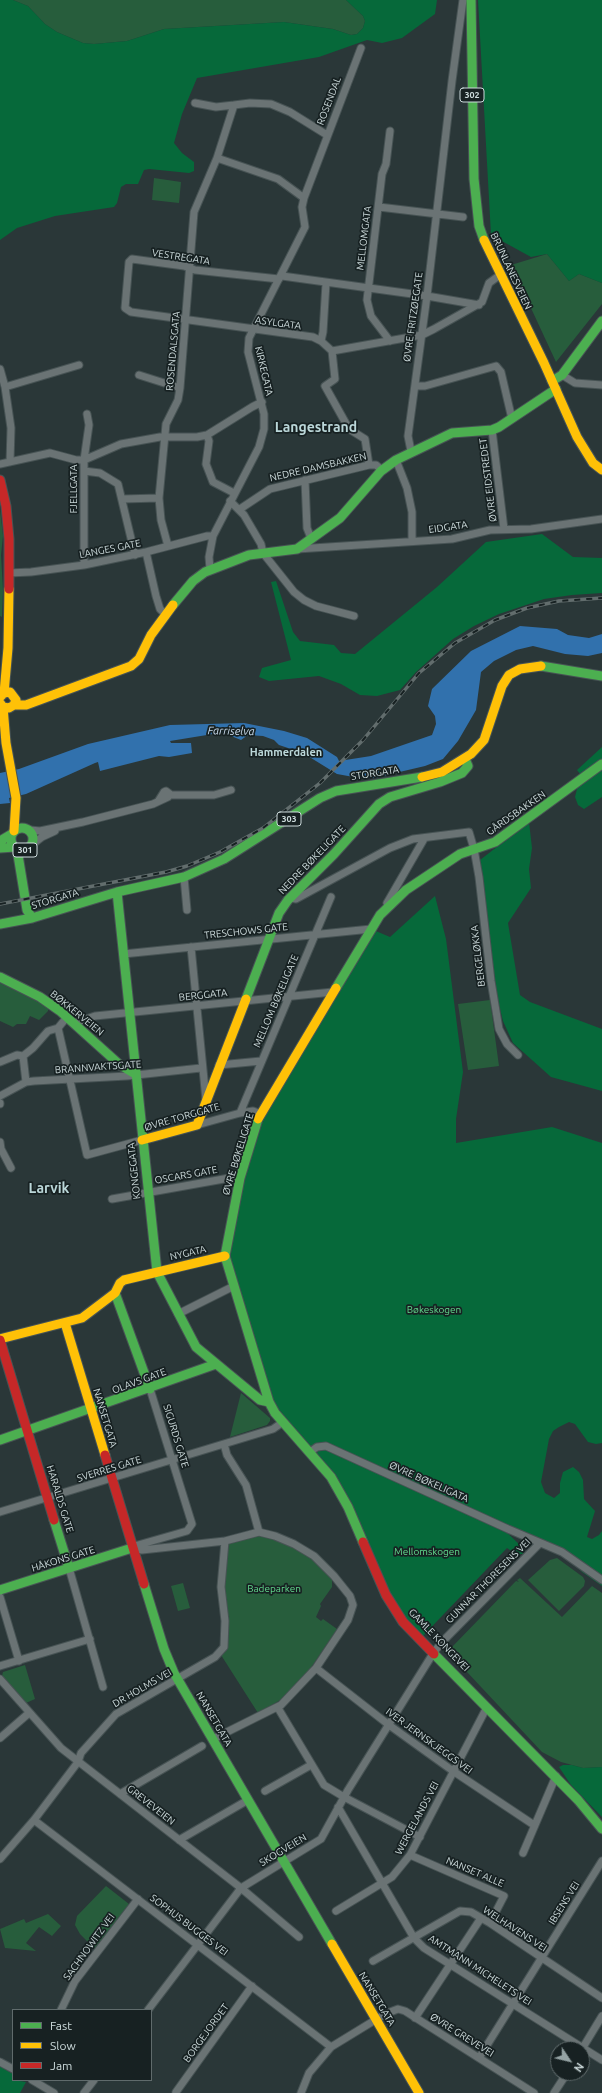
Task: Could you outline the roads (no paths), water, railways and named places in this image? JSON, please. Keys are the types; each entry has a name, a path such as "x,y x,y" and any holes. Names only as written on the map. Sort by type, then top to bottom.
{"main road":[{"name":"BRUNLANESVEIEN","path":"471,0 475,199 484,242 554,385 577,437 593,463 593,468 602,474"},
{"path":"7,706 26,704 56,695 131,666 139,659 151,635 187,587 210,569 249,555 297,550 311,538 340,518 382,470 396,460 452,433 492,430 512,419 554,385 600,325"},
{"name":"301","path":"0,480 7,517 9,573 8,695 16,700 7,706 6,743 16,798 27,829 33,836 27,862 31,912"},
{"name":"STORGATA","path":"0,924 31,912 103,893 116,892 184,877 224,859 320,798 336,791 442,772 465,759 484,740 491,723 500,690 506,679 516,671 525,667 540,666 602,676"},
{"path":"8,695 31,702"},
{"name":"NEDRE BØKELIGATE","path":"197,1125 279,913 291,898 318,872 385,800 440,782 462,773 468,766 465,759"},
{"name":"GÅRDSBAKKEN","path":"474,849 495,842 602,764"},
{"name":"301","path":"16,798 12,842 16,848 31,912"},
{"name":"301","path":"13,833 27,829"},
{"path":"0,841 13,833"},
{"name":"301","path":"16,848 23,850 30,846"},
{"path":"0,848 16,848"},
{"name":"ØVRE BØKELIGATE","path":"269,1402 225,1256 240,1178 260,1114 380,915 406,890 460,854 474,849"},
{"name":"KONGEGATA","path":"116,892 147,1192 157,1272 196,1347 260,1400 269,1402"},
{"name":"STORGATA","path":"0,916 31,912"},
{"name":"BØKKERVEIEN","path":"0,977 40,997 75,1023 120,1065 135,1074"},
{"name":"ØVRE TORGGATE","path":"142,1140 197,1125"},
{"name":"NYGATA","path":"0,1340 82,1318 114,1294 120,1283 124,1280 225,1256"},
{"name":"SIGURDS GATE","path":"114,1294 150,1389"},
{"name":"NANSETGATA","path":"65,1323 111,1479 164,1649 178,1679 419,2093"},
{"name":"HARALDS GATE","path":"0,1340 69,1568"},
{"name":"OLAVS GATE","path":"0,1440 150,1389 216,1364"},
{"name":"GAMLE KONGEVEI","path":"269,1402 283,1422 331,1477 348,1507 386,1595 403,1622 556,1776 587,1809 602,1829"},
{"name":"HÅKONS GATE","path":"0,1590 132,1548"}],"street":[{"name":"ØVRE FRITZØEGATE","path":"411,452 408,436 427,296 463,0"},
{"name":"ROSENDAL","path":"195,103 216,107 250,103 271,104 290,112 327,135 361,48"},
{"path":"234,105 217,158 278,179 304,198"},
{"name":"MELLOMGATA","path":"390,132 378,207 367,300 369,311 390,341"},
{"name":"KIRKEGATA","path":"210,569 208,558 213,536 262,439 265,420 262,402 248,352 248,343 253,330 305,227 302,207 304,198 327,135"},
{"name":"ROSENDALSGATA","path":"168,546 161,520 159,498 166,421 176,404 180,388 194,212 217,158"},
{"path":"378,207 463,217"},
{"name":"VESTREGATA","path":"126,310 124,305 129,262 131,260 189,267 195,270 280,277 368,288 479,305"},
{"path":"369,465 365,439 349,429 325,386 335,379 332,351 422,335 479,305 484,298 489,283 500,275"},
{"path":"321,341 323,332 326,283"},
{"name":"ASYLGATA","path":"126,310 253,330 313,337 321,341 332,351"},
{"path":"5,387 78,365"},
{"path":"414,386 425,386 496,366 501,372 512,419"},
{"path":"0,369 5,387 11,428 10,462"},
{"path":"139,375 180,388"},
{"path":"562,375 575,383 602,385"},
{"path":"0,464 50,453 76,460 84,460 117,444 164,437 197,437 207,435 252,406 262,402"},
{"name":"FJELLGATA","path":"84,564 84,460 89,425 87,414"},
{"name":"ØVRE EIDSTREDET","path":"492,430 504,529"},
{"path":"207,435 209,441 206,464 213,482 234,493"},
{"path":"396,460 409,496 412,512 412,541"},
{"name":"NEDRE DAMSBAKKEN","path":"240,509 266,490 369,465 376,466 382,470"},
{"path":"84,471 100,473 115,482 122,499 135,555"},
{"path":"305,480 307,528 311,538"},
{"path":"122,499 159,498"},
{"path":"230,501 240,509 261,544 263,553 294,592 304,600 323,608 354,616"},
{"name":"EIDGATA","path":"297,550 452,539 504,529 531,529 602,519"},
{"name":"LANGES GATE","path":"9,573 31,572 135,555 207,536 213,536"},
{"path":"146,552 160,609 166,615"},
{"path":"30,846 42,837 65,827 152,804 170,795 214,795 231,790"},
{"path":"27,829 65,827"},
{"path":"291,898 296,899 390,848 413,840 469,832 474,849"},
{"name":"ØVRE BØKELIGATE","path":"380,915 424,839"},
{"name":"BERGELØKKA","path":"474,849 491,981 499,1029 507,1044 518,1055"},
{"path":"184,877 187,910"},
{"name":"MELLOM BØKELIGATE","path":"240,1112 331,897"},
{"name":"TRESCHOWS GATE","path":"122,954 269,940 315,933 371,929"},
{"path":"190,947 201,1068 206,1100"},
{"name":"BERGGATA","path":"75,1023 95,1016 333,992"},
{"path":"0,1062 17,1055 23,1056 33,1048 48,1031 58,1028 67,1017"},
{"path":"58,1028 70,1080"},
{"path":"23,1056 26,1082"},
{"path":"219,1065 261,1062"},
{"name":"BRANNVAKTSGATE","path":"0,1096 26,1082 70,1080 201,1068"},
{"name":"ØVRE TORGGATE","path":"70,1080 87,1155 142,1140"},
{"name":"ØVRE TORGGATE","path":"197,1125 240,1112 253,1111 260,1114"},
{"path":"0,1142 1,1149 11,1168"},
{"name":"OSCARS GATE","path":"112,1199 235,1177 240,1178"},
{"path":"178,1314 234,1286"},
{"name":"SIGURDS GATE","path":"132,1548 138,1545 187,1532 192,1524 150,1389"},
{"name":"SVERRES GATE","path":"0,1512 273,1429 283,1422"},
{"path":"224,1444 227,1455 246,1485 259,1532"},
{"name":"ØVRE BØKELIGATA","path":"310,1452 317,1447 326,1446 562,1552 602,1580"},
{"path":"132,1548 142,1550 225,1541 259,1532 289,1542 314,1556 334,1576 350,1596 353,1605 351,1616 316,1668 278,1708 213,1739"},
{"name":"DR HOLMS VEI","path":"0,1859 34,1820 78,1762 81,1753 116,1714 215,1657 224,1647 225,1621 222,1586 225,1541"},
{"name":"GUNNAR THORESENS VEI","path":"434,1652 443,1641 540,1543"},
{"name":"HARALDS GATE","path":"69,1568 90,1639 102,1687"},
{"path":"0,1597 19,1661"},
{"path":"0,1666 90,1639"},
{"name":"SKOGVEIEN","path":"149,2009 242,1888 321,1839 344,1797 434,1652"},
{"name":"IVER JERNSKJEGGS VEI","path":"316,1668 389,1725 534,1826"},
{"name":"GREVEVEIEN","path":"0,1679 60,1748 242,1888 299,1937"},
{"name":"WERGELANDS VEI","path":"336,1911 397,1873 410,1856 487,1707"},
{"path":"278,1708 324,1785 420,1837"},
{"path":"0,1738 30,1713"},
{"path":"120,1794 202,1746"},
{"path":"264,1791 311,1765"},
{"path":"523,1853 556,1776"},
{"path":"179,1840 248,1800"},
{"name":"AMTMANN MICHELETS VEI","path":"338,1807 414,1938 424,1948 571,2041"},
{"name":"SOPHUS BUGGES VEI","path":"34,1820 331,2047"},
{"name":"NANSET ALLE","path":"410,1856 504,1896 490,1923"},
{"name":"IBSENS VEI","path":"479,2058 602,1861"},
{"name":"SACHNOWITZ VEI","path":"61,2009 75,1981 138,1899"},
{"name":"WELHAVENS VEI","path":"373,1961 460,1911 471,1912 490,1923 602,1998"},
{"path":"415,2018 481,1918"},
{"name":"BORGEJORDET","path":"176,2092 252,1986"},
{"name":"ØVRE GREVEVEI","path":"376,2019 398,2009 415,2018 534,2093"},
{"path":"586,2041 602,2016"},
{"path":"301,2093 309,2073 331,2047 376,2019"},
{"name":"AMTMANN MICHELETS VEI","path":"590,2053 602,2060"},
{"path":"0,2062 12,2068"},
{"path":"34,2081 54,2093"},
{"path":"84,2093 93,2081"},
{"path":"554,2093 562,2081"}],"water":[{"name":"Farriselva","path":"520,626 557,629 568,635 589,638 602,634 602,653 588,656 565,654 533,646 516,650 494,661 481,672 476,710 458,741 443,759 425,766 374,778 359,778 337,774 303,753 279,745 274,740 263,736 248,735 241,740 226,734 213,734 170,741 171,743 191,743 192,753 169,757 159,756 100,771 98,762 26,794 9,798 10,803 0,804 0,773 19,769 88,744 170,725 244,723 284,731 307,738 337,757 339,761 371,756 432,735 436,724 435,716 428,706 432,689 471,651"}],"railway":[{"path":"0,904 166,872 187,866 220,852 263,828 320,783 363,740 419,673 455,643 495,620 527,608 559,601 602,598"}],"district":[{"name":"Langestrand","path":"316,427"},
{"name":"Hammerdalen","path":"286,752"},
{"name":"Larvik","path":"49,1188"}],"park label":[{"name":"Bøkeskogen","path":"434,1310"},
{"name":"Mellomskogen","path":"427,1552"},
{"name":"Badeparken","path":"274,1589"}]}
